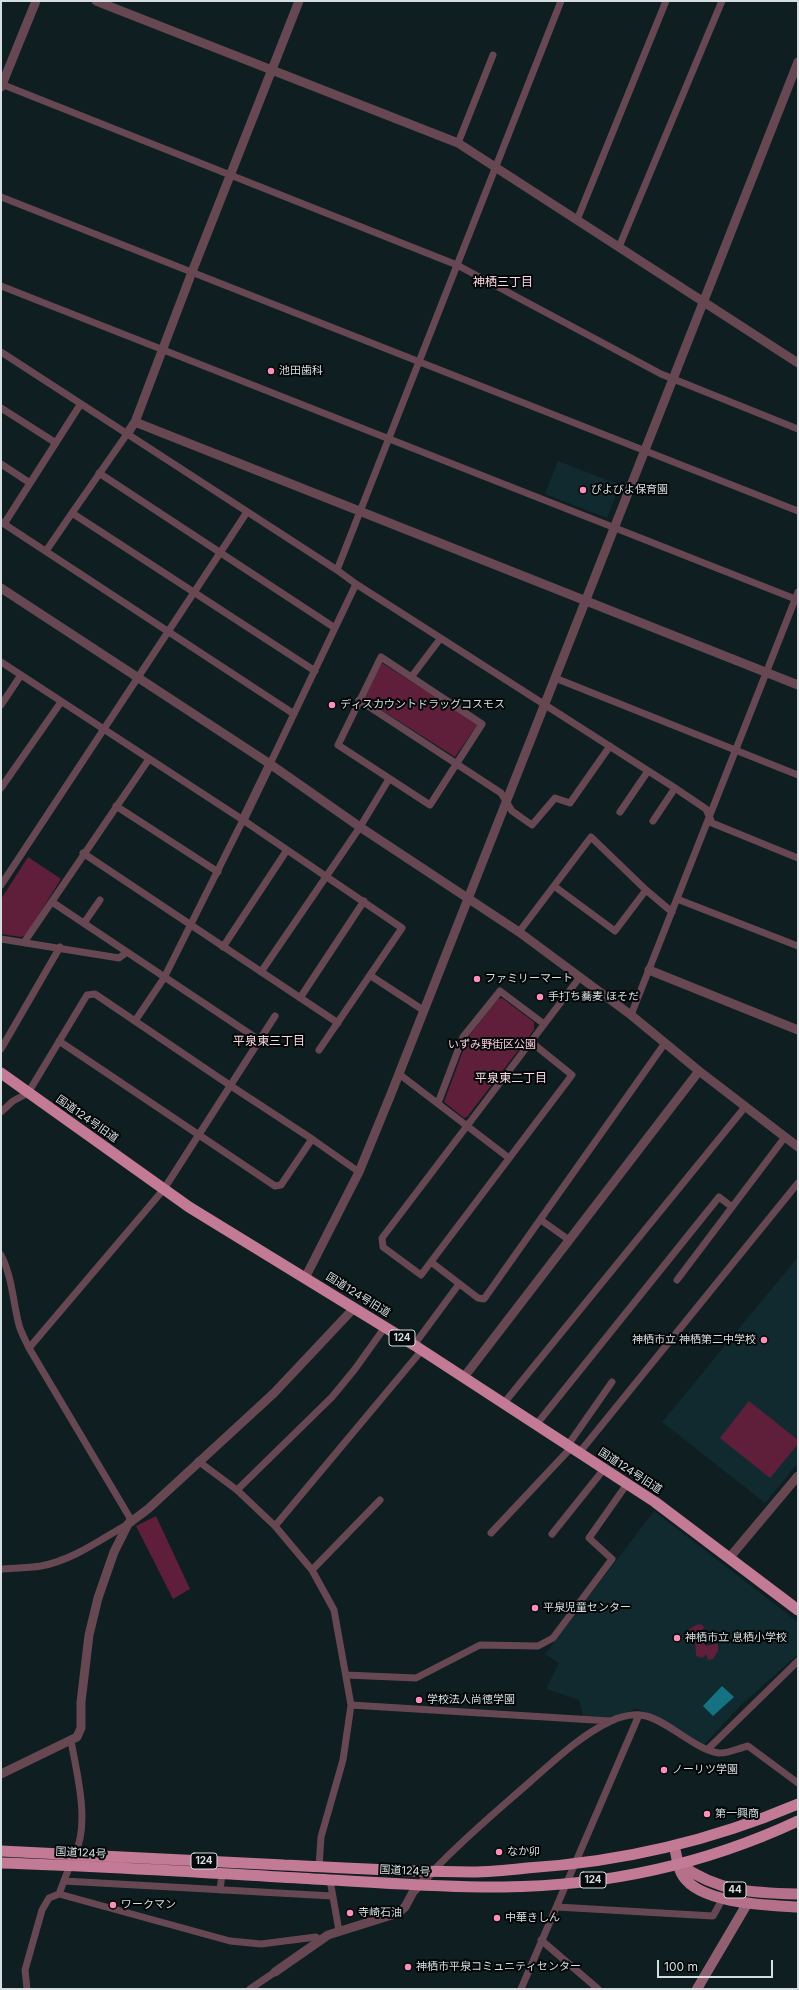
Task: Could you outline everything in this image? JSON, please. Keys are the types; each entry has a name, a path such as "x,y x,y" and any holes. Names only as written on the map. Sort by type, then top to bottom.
{"highway":[{"name":"国道124号旧道","path":"1,1073 190,1207 464,1377 654,1502 798,1609"},
{"name":"国道124号","path":"1,1851 319,1867 472,1872 574,1864 622,1858 674,1846 755,1821 798,1804"},
{"name":"国道124号","path":"1,1863 70,1865 418,1886 505,1887 566,1884 619,1876 679,1864 738,1845 798,1821"}],"main road":[{"name":"44","path":"674,1846 682,1874 687,1881 700,1889 723,1898 747,1904 798,1907"},
{"name":"44","path":"679,1864 704,1879 728,1888 798,1894"},
{"path":"697,1989 747,1904"}],"street":[{"path":"36,1 1,85 457,265 661,374 798,428"},
{"path":"96,1 458,143 496,166 798,363"},
{"path":"46,551 135,422 162,349 299,1"},
{"path":"337,570 561,1"},
{"path":"577,220 666,1"},
{"path":"619,247 722,1"},
{"path":"458,143 493,55"},
{"path":"305,1278 359,1172 399,1074 467,898 586,601 644,450 798,62"},
{"path":"1,197 798,511"},
{"path":"1,286 614,528 797,597 631,1015"},
{"path":"1,353 337,570 440,639 675,788 706,809 712,824 798,858"},
{"path":"80,405 30,483 2,523 294,714"},
{"path":"1,408 56,443"},
{"path":"135,422 798,685"},
{"path":"1,464 30,483"},
{"path":"99,473 335,628"},
{"path":"1,885 169,632 246,512"},
{"path":"72,513 315,671"},
{"path":"135,1021 164,978 218,872 356,584"},
{"path":"1,588 270,764 360,827 519,932 631,1015 745,1107 798,1145"},
{"path":"412,676 440,639"},
{"path":"381,657 412,676 482,724 430,805 338,745 359,700 381,657"},
{"path":"1,662 243,820 402,928 371,976 319,1050"},
{"path":"1,705 21,675"},
{"path":"555,678 798,775"},
{"path":"359,700 501,793 512,811 532,825 555,798 570,803 610,746"},
{"path":"1,788 61,702"},
{"path":"25,942 83,853 148,759"},
{"path":"620,812 648,771"},
{"path":"261,972 360,827 389,779"},
{"path":"653,821 675,788"},
{"path":"116,806 218,872"},
{"path":"519,932 591,837 646,890 672,912"},
{"path":"223,946 287,850"},
{"path":"83,853 338,1023"},
{"path":"554,886 615,931 646,890"},
{"path":"677,898 798,946"},
{"path":"84,923 100,900"},
{"path":"300,998 364,901"},
{"path":"52,902 259,1040"},
{"path":"1,939 60,947 119,958 127,952"},
{"path":"1,1048 60,947"},
{"path":"649,970 798,1030"},
{"path":"371,976 423,1010"},
{"path":"530,1042 572,1075 421,1275 383,1247 382,1238 466,1126 530,1042 580,977"},
{"path":"438,1103 463,1037 500,991 544,1024"},
{"path":"1,1112 13,1101 28,1092 88,995 95,994 359,1172"},
{"path":"29,1348 164,1189 275,1016"},
{"path":"59,1041 275,1186 281,1184 312,1139"},
{"path":"431,1262 478,1298 484,1299 665,1043"},
{"path":"464,1377 699,1071"},
{"path":"399,1074 509,1158"},
{"path":"504,1403 745,1107"},
{"path":"677,1280 785,1137"},
{"path":"579,1453 798,1183"},
{"path":"536,1425 719,1197 732,1207"},
{"path":"541,1220 569,1240"},
{"path":"1,1255 5,1262 12,1289 19,1326 29,1348 130,1518 114,1552 98,1598 89,1635 85,1667 81,1728 77,1737 1,1774"},
{"path":"274,1526 418,1348 459,1284"},
{"path":"1,1569 42,1566 64,1560 128,1524 148,1509 198,1461 274,1393 354,1308"},
{"path":"237,1490 332,1397 355,1369 385,1327"},
{"path":"491,1533 568,1450 568,1445 612,1382"},
{"path":"198,1461 237,1490 274,1526 312,1570 334,1610 351,1705 343,1760 321,1837 319,1867"},
{"path":"552,1534 604,1469"},
{"path":"730,1557 798,1476"},
{"path":"346,1674 416,1678 480,1644 538,1646 553,1638 612,1559 589,1538 627,1484"},
{"path":"312,1570 380,1500"},
{"path":"708,1749 798,1661"},
{"path":"351,1705 610,1721"},
{"path":"250,1989 319,1940 340,1931 398,1912 405,1907 418,1886 479,1826 574,1744 610,1721 625,1715 639,1715 655,1719 708,1749 719,1753 748,1746 798,1783"},
{"path":"521,1989 639,1715"},
{"path":"59,1894 80,1843 80,1789 71,1741"},
{"path":"220,1890 222,1874"},
{"path":"330,1880 340,1931"},
{"path":"64,1881 332,1896"},
{"path":"26,1989 25,1970 42,1910 49,1898 59,1894 230,1941 261,1944 316,1937 319,1940"},
{"path":"557,1907 712,1916 723,1898"},
{"path":"541,1940 598,1989"}],"shaded area":[{"name":"ぴよびよ保育園","path":"558,461 620,485 607,518 545,494"},
{"name":"神栖市立 神栖第二中学校","path":"798,1257 798,1463 765,1503 662,1422"},
{"name":"神栖市立 息栖小学校","path":"654,1511 798,1622 798,1654 740,1706 704,1745 637,1708 610,1719 583,1716 579,1700 546,1689 559,1663 545,1654"}],"green space":[{"path":"382,663 478,724 455,757 364,699"},
{"path":"28,857 61,879 26,935 21,937 1,934 1,899"},
{"name":"いずみ野街区公園","path":"502,998 534,1022 534,1030 467,1117 464,1118 444,1102 468,1037 498,999"},
{"path":"749,1401 798,1440 798,1444 770,1478 720,1438"},
{"path":"156,1516 190,1589 173,1599 136,1526"},
{"path":"698,1624 704,1627 699,1636 706,1646 718,1644 718,1651 713,1659 708,1660 706,1654 703,1658 696,1656 695,1638 685,1637 686,1631"}],"water":[{"path":"722,1686 734,1697 713,1716 703,1706"}],"place":[{"name":"池田歯科","path":"271,371"},
{"name":"ぴよびよ保育園","path":"583,490"},
{"name":"ディスカウントドラッグコスモス","path":"332,705"},
{"name":"ファミリーマート","path":"477,979"},
{"name":"手打ち蕎麦 ほそだ","path":"540,997"},
{"name":"神栖市立 神栖第二中学校","path":"764,1340"},
{"name":"平泉児童センター","path":"535,1608"},
{"name":"神栖市立 息栖小学校","path":"677,1638"},
{"name":"学校法人尚徳学園","path":"419,1700"},
{"name":"ノーリツ学園","path":"664,1770"},
{"name":"第一興商","path":"707,1814"},
{"name":"なか卯","path":"499,1852"},
{"name":"ワークマン","path":"113,1905"},
{"name":"寺崎石油","path":"350,1913"},
{"name":"中華きしん","path":"497,1918"},
{"name":"神栖市平泉コミュニティセンター","path":"408,1967"}],"district":[{"name":"神栖三丁目","path":"503,282"},
{"name":"平泉東三丁目","path":"269,1041"},
{"name":"平泉東二丁目","path":"511,1078"}]}
